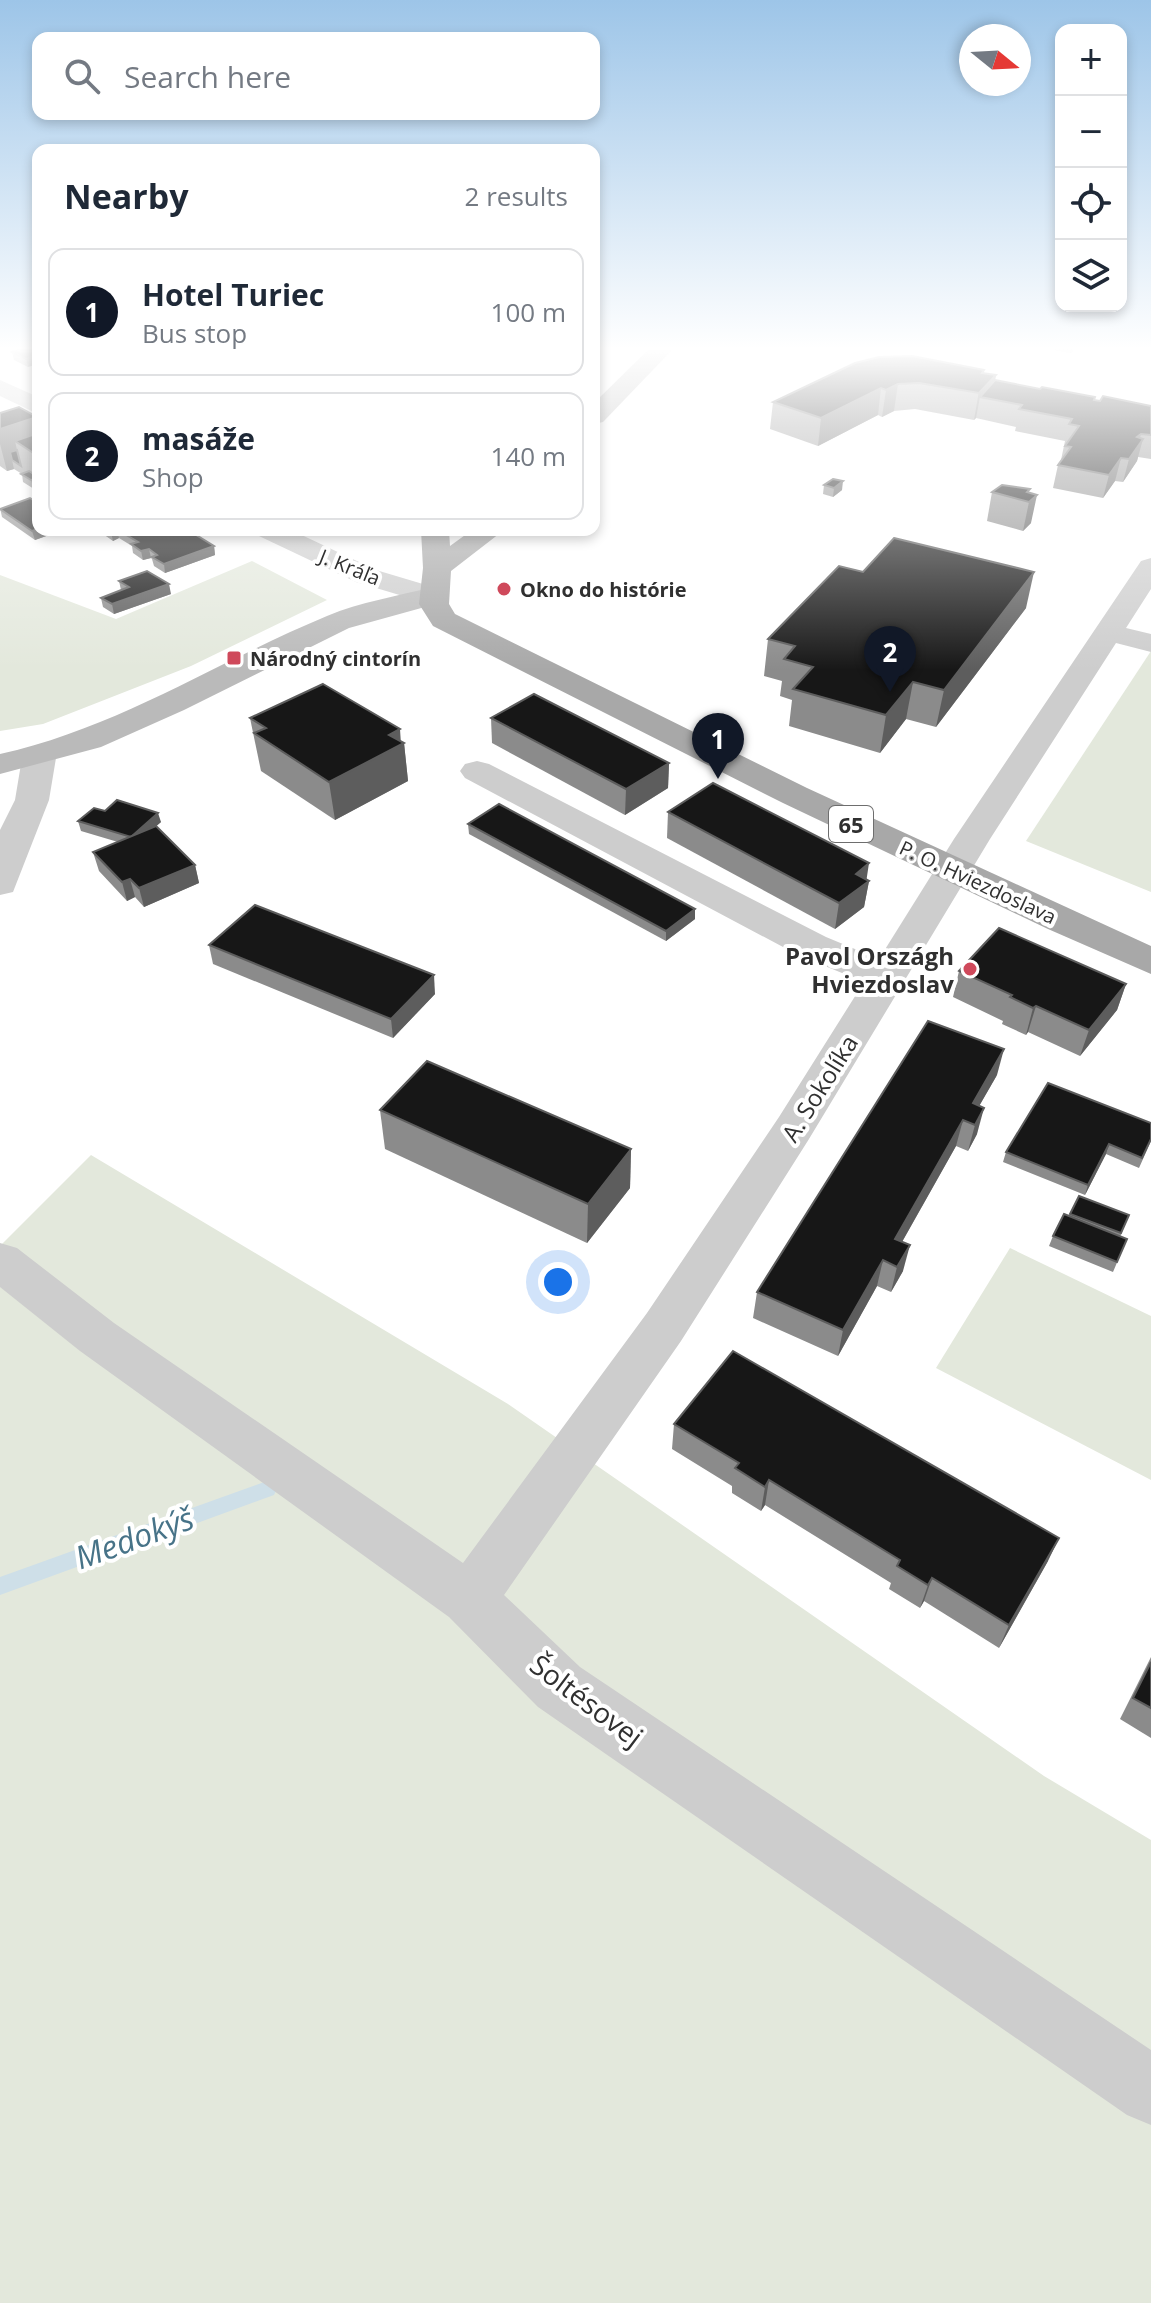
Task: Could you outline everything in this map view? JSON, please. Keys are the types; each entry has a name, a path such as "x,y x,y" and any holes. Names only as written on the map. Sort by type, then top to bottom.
{"main road":[{"path":"435,536 435,582"},
{"path":"435,582 484,536"},
{"name":"P. O. Hviezdoslava","path":"435,582 434,604 444,620 750,775 951,872 1151,961"}],"street":[{"name":"J. Kráľa","path":"282,536 366,576 435,582"},
{"name":"A. Sokolíka","path":"469,1599 664,1327 888,977 951,872 1151,567"},
{"path":"0,764 39,758 123,729 340,622 435,582"},
{"path":"1108,632 1151,643"},
{"path":"0,884 17,831 32,800 39,758"},
{"path":"477,771 812,946 888,977"},
{"name":"Šoltésovej","path":"0,1261 97,1337 469,1599 559,1687 1151,2091"}],"shaded area":[{"path":"252,561 327,600 191,666 43,724 0,731 0,575 116,619"},
{"path":"1151,651 1151,892 1026,841"},
{"path":"91,1155 508,1404 1044,1776 1151,1840 1151,2303 0,2303 0,1246"},
{"path":"1010,1248 1151,1316 1151,1480 936,1368"}],"building":[{"path":"11,455 18,455 21,466"},
{"path":"1065,455 1131,455 1129,459 1121,458 1109,475 1058,465"},
{"path":"29,471 32,480 31,480 21,474"},
{"path":"833,479 843,481 834,488 824,485"},
{"path":"1002,485 1030,489 1027,492 1037,495 1029,502 992,492"},
{"path":"32,499 32,531 0,509"},
{"path":"128,536 198,536 214,546 164,564 152,557 157,555 149,549 141,551 131,544 138,542"},
{"path":"894,538 1034,572 944,690 913,682 886,715 793,689 813,667 784,659 795,646 768,639 839,566 863,572"},
{"path":"147,571 169,584 112,604 101,598 129,587 119,581"},
{"path":"323,684 400,729 389,735 404,743 329,782 254,733 266,728 250,718"},
{"path":"534,694 669,763 626,789 491,718"},
{"path":"713,783 869,863 856,874 869,881 839,903 668,812"},
{"path":"117,800 158,813 131,837 78,821 94,808 105,811"},
{"path":"499,804 695,909 666,931 468,824"},
{"path":"156,826 195,865 139,888 130,879 122,882 93,852"},
{"path":"255,905 434,975 391,1019 209,945"},
{"path":"999,928 1126,984 1089,1030 1036,1006 1033,1008 959,971"},
{"path":"928,1021 1004,1049 973,1103 984,1108 975,1125 963,1120 895,1239 910,1245 897,1267 883,1260 843,1330 757,1292"},
{"path":"427,1061 631,1149 588,1204 380,1110"},
{"path":"1048,1083 1151,1123 1151,1139 1142,1158 1109,1144 1088,1185 1006,1152"},
{"path":"1079,1196 1129,1215 1121,1233 1070,1214"},
{"path":"1064,1214 1127,1239 1117,1262 1053,1236"},
{"path":"733,1351 1059,1538 1009,1625 932,1578 928,1585 897,1566 900,1560 769,1480 765,1487 735,1468 739,1463 674,1424"},
{"path":"1151,1662 1151,1708 1133,1698"}],"waterway":[{"name":"Medokýš","path":"0,1586 267,1489"}],"place":[{"name":"Okno do histórie","path":"504,589"},
{"name":"Národný cintorín","path":"234,658"},
{"name":"masáže","path":"890,692"},
{"name":"Hotel Turiec","path":"718,779"},
{"name":"Pavol Országh Hviezdoslav","path":"970,969"}]}
